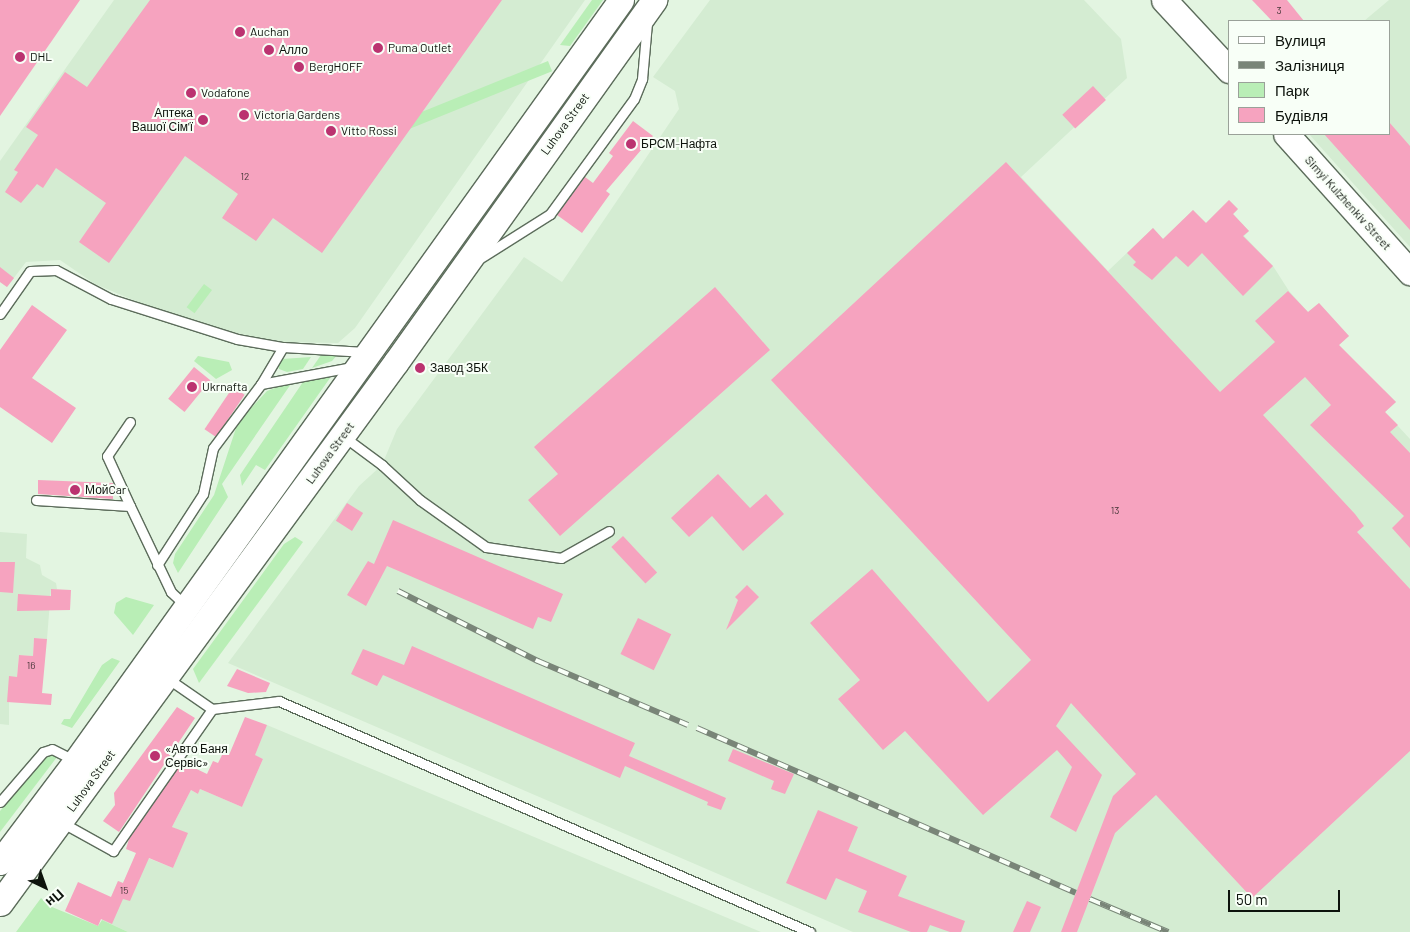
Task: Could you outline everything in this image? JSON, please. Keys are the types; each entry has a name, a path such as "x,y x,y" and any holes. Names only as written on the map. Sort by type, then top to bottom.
{"main road":[{"name":"Luhova Street","path":"0,862 76,761 621,0"},
{"path":"1164,0 1228,69"},
{"name":"Luhova Street","path":"0,903 167,678 653,2"},
{"name":"Simyi Kulzhenkiv Street","path":"1287,135 1410,272"}],"lane":[{"path":"459,273 550,214 634,99 642,79 642,48 653,2"},
{"path":"0,314 30,271 56,270 111,299 237,339 364,359"},
{"path":"158,565 203,494 213,448 261,384 283,347"},
{"path":"261,384 364,359"},
{"path":"130,422 107,456 171,592 186,606"},
{"path":"342,436 382,465 420,500 486,547 561,558 609,531"},
{"path":"36,500 130,506"},
{"path":"167,678 212,709 279,701 810,932"},
{"path":"61,822 113,851 212,709"},
{"path":"0,802 43,752 52,749 76,761"}],"shaded area":[{"path":"114,0 585,0 355,328 338,343 280,342 188,323 95,284 60,260 26,262 7,287 0,282 0,161"},
{"path":"710,0 1084,0 1121,39 1127,78 1021,177 1108,271 1153,228 1163,239 1193,210 1206,223 1229,200 1238,209 1233,214 1249,231 1244,236 1273,266 1289,291 1308,312 1319,303 1349,336 1339,345 1377,385 1368,406 1384,390 1396,402 1385,412 1410,439 1410,932 853,932 228,663 359,486 382,465 397,429 524,257 562,282 679,109 675,91 653,77"},
{"path":"1389,0 1410,0 1410,247 1310,135 1390,135 1390,20 1365,20"},
{"path":"0,532 27,534 26,558 40,565 42,575 56,583 57,589 51,589 47,639 34,638 33,656 19,655 17,677 9,677 9,725 0,724"},
{"path":"267,725 761,932 128,932 102,920 118,881 123,883 129,870 137,873 143,856 173,868 187,834 172,827 191,790 198,794 200,789 242,807 263,759 233,746"}],"green space":[{"path":"592,0 603,0 570,46 560,45"},
{"path":"548,61 552,71 250,193 246,183"},
{"path":"204,284 212,290 195,313 187,307"},
{"path":"338,354 332,361 312,368 321,355"},
{"path":"198,356 229,362 232,370 216,379 194,361"},
{"path":"311,357 303,369 287,372 279,369 278,362 282,359"},
{"path":"326,376 330,378 265,470 256,465 242,486 240,475 305,379"},
{"path":"293,381 222,484 228,497 178,573 173,563 175,554 214,495 238,422 267,391"},
{"path":"295,537 303,542 199,683 193,669 284,544"},
{"path":"126,597 154,605 133,635 114,613 116,603"},
{"path":"112,658 120,661 72,728 61,724 64,719 70,719 102,665"},
{"path":"50,753 57,757 0,832 0,811"},
{"path":"41,898 52,907 98,926 102,920 128,932 16,932"}],"building":[{"name":"DHL","path":"0,0 80,0 0,116"},
{"name":"Victoria Gardens","path":"150,0 502,0 322,253 273,218 256,241 222,218 238,194 185,156 109,263 79,242 106,203 56,168 43,188 37,184 21,203 5,192 18,172 14,170 38,135 26,127 65,72 87,87"},
{"path":"1252,0 1287,0 1303,20 1271,20"},
{"path":"1093,86 1106,100 1075,129 1062,115"},
{"path":"633,121 653,136 606,191 610,194 582,233 557,215 585,177 593,183 613,156 609,153"},
{"path":"1390,123 1410,146 1410,230 1325,135 1390,135"},
{"path":"1006,162 1220,392 1275,342 1255,321 1288,291 1308,312 1319,303 1349,336 1339,345 1396,402 1385,412 1398,425 1390,432 1410,453 1410,548 1392,528 1404,516 1310,425 1331,405 1305,377 1263,415 1355,514 1364,526 1357,532 1410,589 1410,751 1252,898 1156,795 1115,833 1077,932 1061,932 1113,796 1136,774 1071,703 1056,726 1102,775 1076,832 1050,817 1072,767 1057,750 983,815 905,731 883,750 838,699 860,680 810,623 872,569 988,702 1031,660 771,380"},
{"path":"1229,200 1238,209 1233,214 1249,231 1243,236 1273,266 1243,296 1202,253 1188,267 1176,256 1152,280 1133,265 1136,262 1127,253 1153,228 1163,239 1193,210 1206,223"},
{"path":"0,267 14,278 7,287 0,282"},
{"path":"715,287 770,350 560,536 528,500 558,474 534,447"},
{"path":"32,305 67,330 32,378 76,408 52,443 0,407 0,350"},
{"name":"Ukrnafta","path":"194,367 210,380 185,412 168,399"},
{"path":"233,387 245,395 216,437 204,429"},
{"path":"718,474 750,508 766,494 784,514 743,551 712,516 689,537 671,518"},
{"name":"МойCar","path":"38,480 113,483 113,499 38,494"},
{"path":"347,503 363,513 352,531 336,521"},
{"path":"393,520 563,594 551,622 538,617 533,629 387,566 366,606 347,595 368,561 374,564"},
{"path":"623,536 657,573 645,583 611,547"},
{"path":"0,562 15,562 13,593 0,592"},
{"path":"747,585 759,597 726,630 738,600 735,597"},
{"path":"51,589 71,590 70,610 17,611 18,594 51,596"},
{"path":"638,618 671,634 654,670 620,654"},
{"path":"34,638 47,639 42,693 52,694 51,705 7,702 9,676 17,677 19,655 33,656"},
{"path":"412,646 635,743 629,756 726,798 721,810 707,805 708,802 625,766 620,778 383,675 377,686 351,674 363,649 404,665"},
{"path":"237,669 270,683 266,692 248,693 227,686"},
{"name":"«Авто Баня Сервіс»","path":"177,707 195,718 119,832 103,821 115,805 114,793"},
{"path":"245,717 267,725 255,755 263,759 242,807 200,789 198,794 191,790 172,827 188,833 173,868 149,858 130,901 123,899 112,924 101,919 98,926 65,911 78,882 111,897 118,881 123,883 136,853 126,849 129,839 182,762 207,774 213,761 218,763 223,753 229,755"},
{"path":"733,749 794,774 785,794 771,789 774,781 728,761"},
{"path":"818,810 858,827 848,851 907,876 898,896 965,921 961,932 950,932 930,925 927,932 911,932 858,912 867,891 836,878 826,900 786,883"},
{"path":"1027,901 1041,907 1030,932 1013,932"}],"railway":[{"path":"398,591 538,661 688,725"},
{"path":"697,728 1076,893"},
{"path":"1090,899 1168,932"}],"place":[{"name":"Auchan","path":"240,32"},
{"name":"Puma Outlet","path":"378,48"},
{"name":"Алло","path":"269,50"},
{"name":"DHL","path":"20,57"},
{"name":"BergHOFF","path":"299,67"},
{"name":"Vodafone","path":"191,93"},
{"name":"Victoria Gardens","path":"244,115"},
{"name":"Аптека Вашої Сім'ї","path":"203,120"},
{"name":"Vitto Rossi","path":"331,131"},
{"name":"БРСМ-Нафта","path":"631,144"},
{"name":"Завод ЗБК","path":"420,368"},
{"name":"Ukrnafta","path":"192,387"},
{"name":"МойCar","path":"75,490"},
{"name":"«Авто Баня Сервіс»","path":"155,756"}]}
